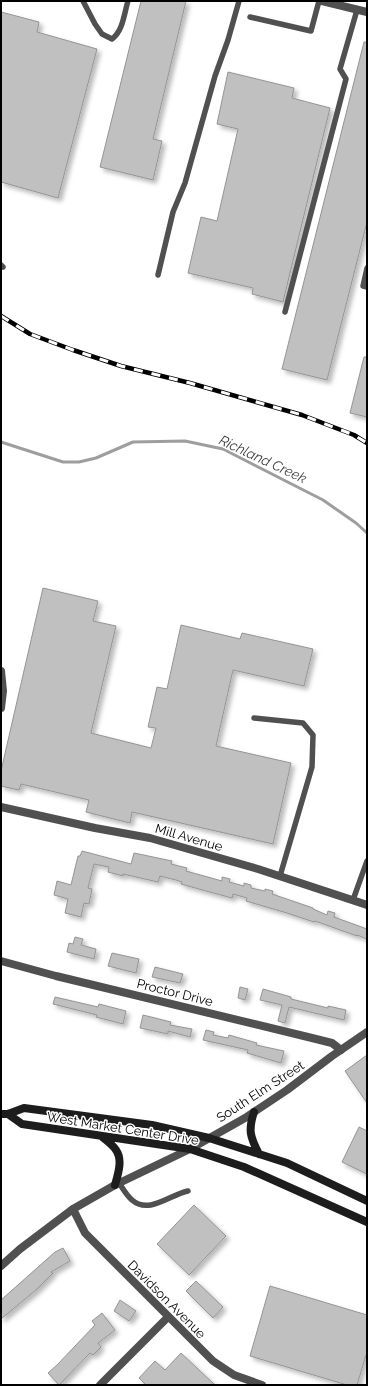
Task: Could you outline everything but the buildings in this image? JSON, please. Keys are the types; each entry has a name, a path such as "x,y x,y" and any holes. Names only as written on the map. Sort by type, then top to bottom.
{"main road":[{"name":"West Market Center Drive","path":"5,1114 24,1108 152,1125 209,1138 287,1163 367,1201"},
{"path":"254,1112 250,1130 251,1139 258,1154"},
{"name":"West Market Center Drive","path":"5,1114 22,1124 190,1149 244,1167 367,1222"},
{"path":"101,1136 116,1150 119,1158 120,1168 117,1184"}],"street":[{"path":"320,1 367,12"},
{"path":"1,671 3,691 1,704"},
{"name":"Mill Avenue","path":"1,807 95,828 150,838 280,876 367,905"},
{"name":"Proctor Drive","path":"1,961 56,976 332,1043 341,1050"},
{"name":"South Elm Street","path":"1,1266 20,1249 73,1209 117,1184 190,1149 254,1112 367,1032"},
{"name":"Davidson Avenue","path":"73,1209 86,1233 212,1361 223,1370 262,1385"},
{"path":"100,1385 168,1317"}],"lane":[{"path":"82,1 102,34 112,39 121,27 128,1"},
{"path":"158,275 173,212 185,183 239,1"},
{"path":"250,17 311,31 320,1"},
{"path":"285,312 346,79 340,69 357,10"},
{"path":"367,268 363,286 367,287"},
{"path":"254,718 303,723 313,735 312,768 280,876"},
{"path":"353,900 367,861"},
{"path":"117,1184 131,1200 143,1206 155,1204 188,1191"}],"waterway":[{"name":"Richland Creek","path":"1,442 63,462 79,462 96,458 133,442 185,441 223,449 323,500 356,523 367,533"}],"railway":[{"path":"1,316 30,334 73,350 121,366 190,383 302,415 354,435 367,443"}]}
